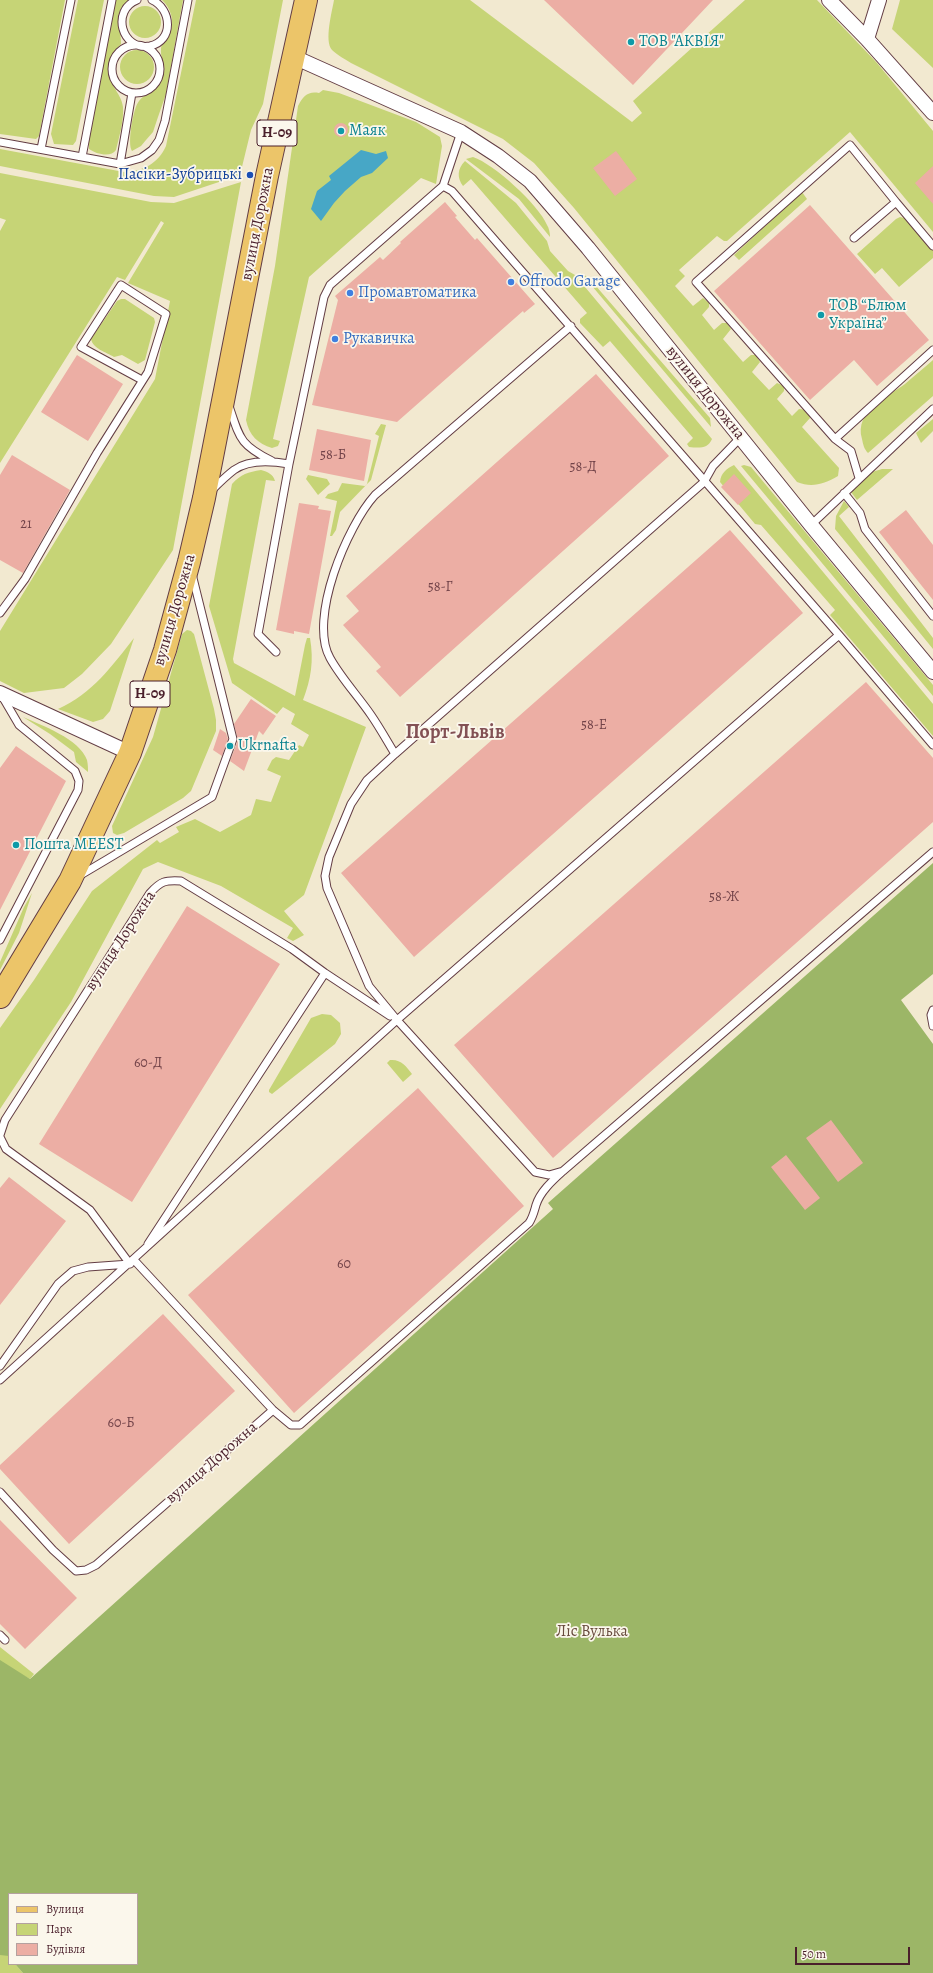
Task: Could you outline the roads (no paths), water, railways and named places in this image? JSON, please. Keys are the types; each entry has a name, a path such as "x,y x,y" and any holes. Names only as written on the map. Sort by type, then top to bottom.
{"main road":[{"name":"вулиця Дорожна","path":"1,994 70,881 130,754 164,650 189,562 204,498 267,176 306,0"}],"street":[{"path":"830,0 867,38 933,114"},
{"path":"867,38 879,0"},
{"name":"вулиця Дорожна","path":"294,57 461,132 498,156 530,180 588,248 810,524 933,672"},
{"path":"0,694 130,754"}],"lane":[{"path":"41,149 71,0"},
{"path":"82,157 112,0"},
{"path":"137,0 125,8 121,27 125,36 132,42 141,46 150,50 156,57 160,74 150,89 132,93 123,89 117,83 113,74 113,64 117,56 124,49 133,46 141,46 150,46 158,42 165,35 168,27 168,18 165,10 159,3 152,0"},
{"path":"0,142 120,164 141,158 152,150 159,140 165,121 188,0"},
{"path":"120,164 132,93"},
{"path":"276,652 258,634 289,464 324,297 330,285 443,186 461,132"},
{"path":"859,478 851,451 835,438 696,282 850,145 933,246"},
{"path":"443,186 452,191 571,326 704,482 839,635 933,745"},
{"path":"854,238 896,202"},
{"path":"0,613 25,579 148,372 166,314 121,285 80,347 142,380"},
{"path":"395,754 372,716 330,658 323,635 324,610 339,559 358,517 375,495 571,326"},
{"path":"835,438 933,350"},
{"name":"вулиця Дорожна","path":"225,392 239,437 253,451 274,462"},
{"path":"810,524 933,409"},
{"path":"563,1170 550,1175 536,1172 397,1020 369,986 327,888 325,876 336,836 358,792 367,780 704,482 713,466 741,437"},
{"name":"вулиця Дорожна","path":"204,498 235,469 251,463 274,462 289,464"},
{"path":"844,493 860,513 865,529 933,616"},
{"path":"70,881 212,797 233,739 189,562"},
{"path":"0,1380 132,1262 397,1020 839,635"},
{"path":"0,694 19,725 75,771 79,781 78,790 0,940"},
{"path":"273,1410 290,1426 300,1425 307,1420 529,1223 535,1213 536,1205 547,1187 563,1170 933,852"},
{"name":"вулиця Дорожна","path":"0,1492 53,1550 76,1571 86,1570 96,1565 273,1410 132,1262 90,1210 6,1150 0,1136 5,1120 150,893 158,884 166,880 180,881 292,949 324,973 397,1020"},
{"path":"142,1252 324,973"},
{"path":"933,1010 931,1015 933,1026"},
{"path":"0,1366 58,1284 73,1271 88,1267 132,1262"}],"water":[{"path":"361,150 376,154 386,151 388,158 372,173 361,177 345,191 321,221 311,209 317,191 331,180 329,176"}],"place":[{"name":"ТОВ \"АКВІЯ\"","path":"631,42"},
{"name":"Маяк","path":"341,131"},
{"name":"Пасіки-Зубрицькі","path":"250,175"},
{"name":"Offrodo Garage","path":"511,282"},
{"name":"Промавтоматика","path":"350,293"},
{"name":"ТОВ “Блюм Україна”","path":"821,315"},
{"name":"Рукавичка","path":"335,339"},
{"name":"Ukrnafta","path":"230,746"},
{"name":"Пошта MEEST","path":"16,845"}],"district":[{"name":"Порт-Львів","path":"455,733"}],"park label":[{"name":"Ліс Вулька","path":"592,1632"}]}
